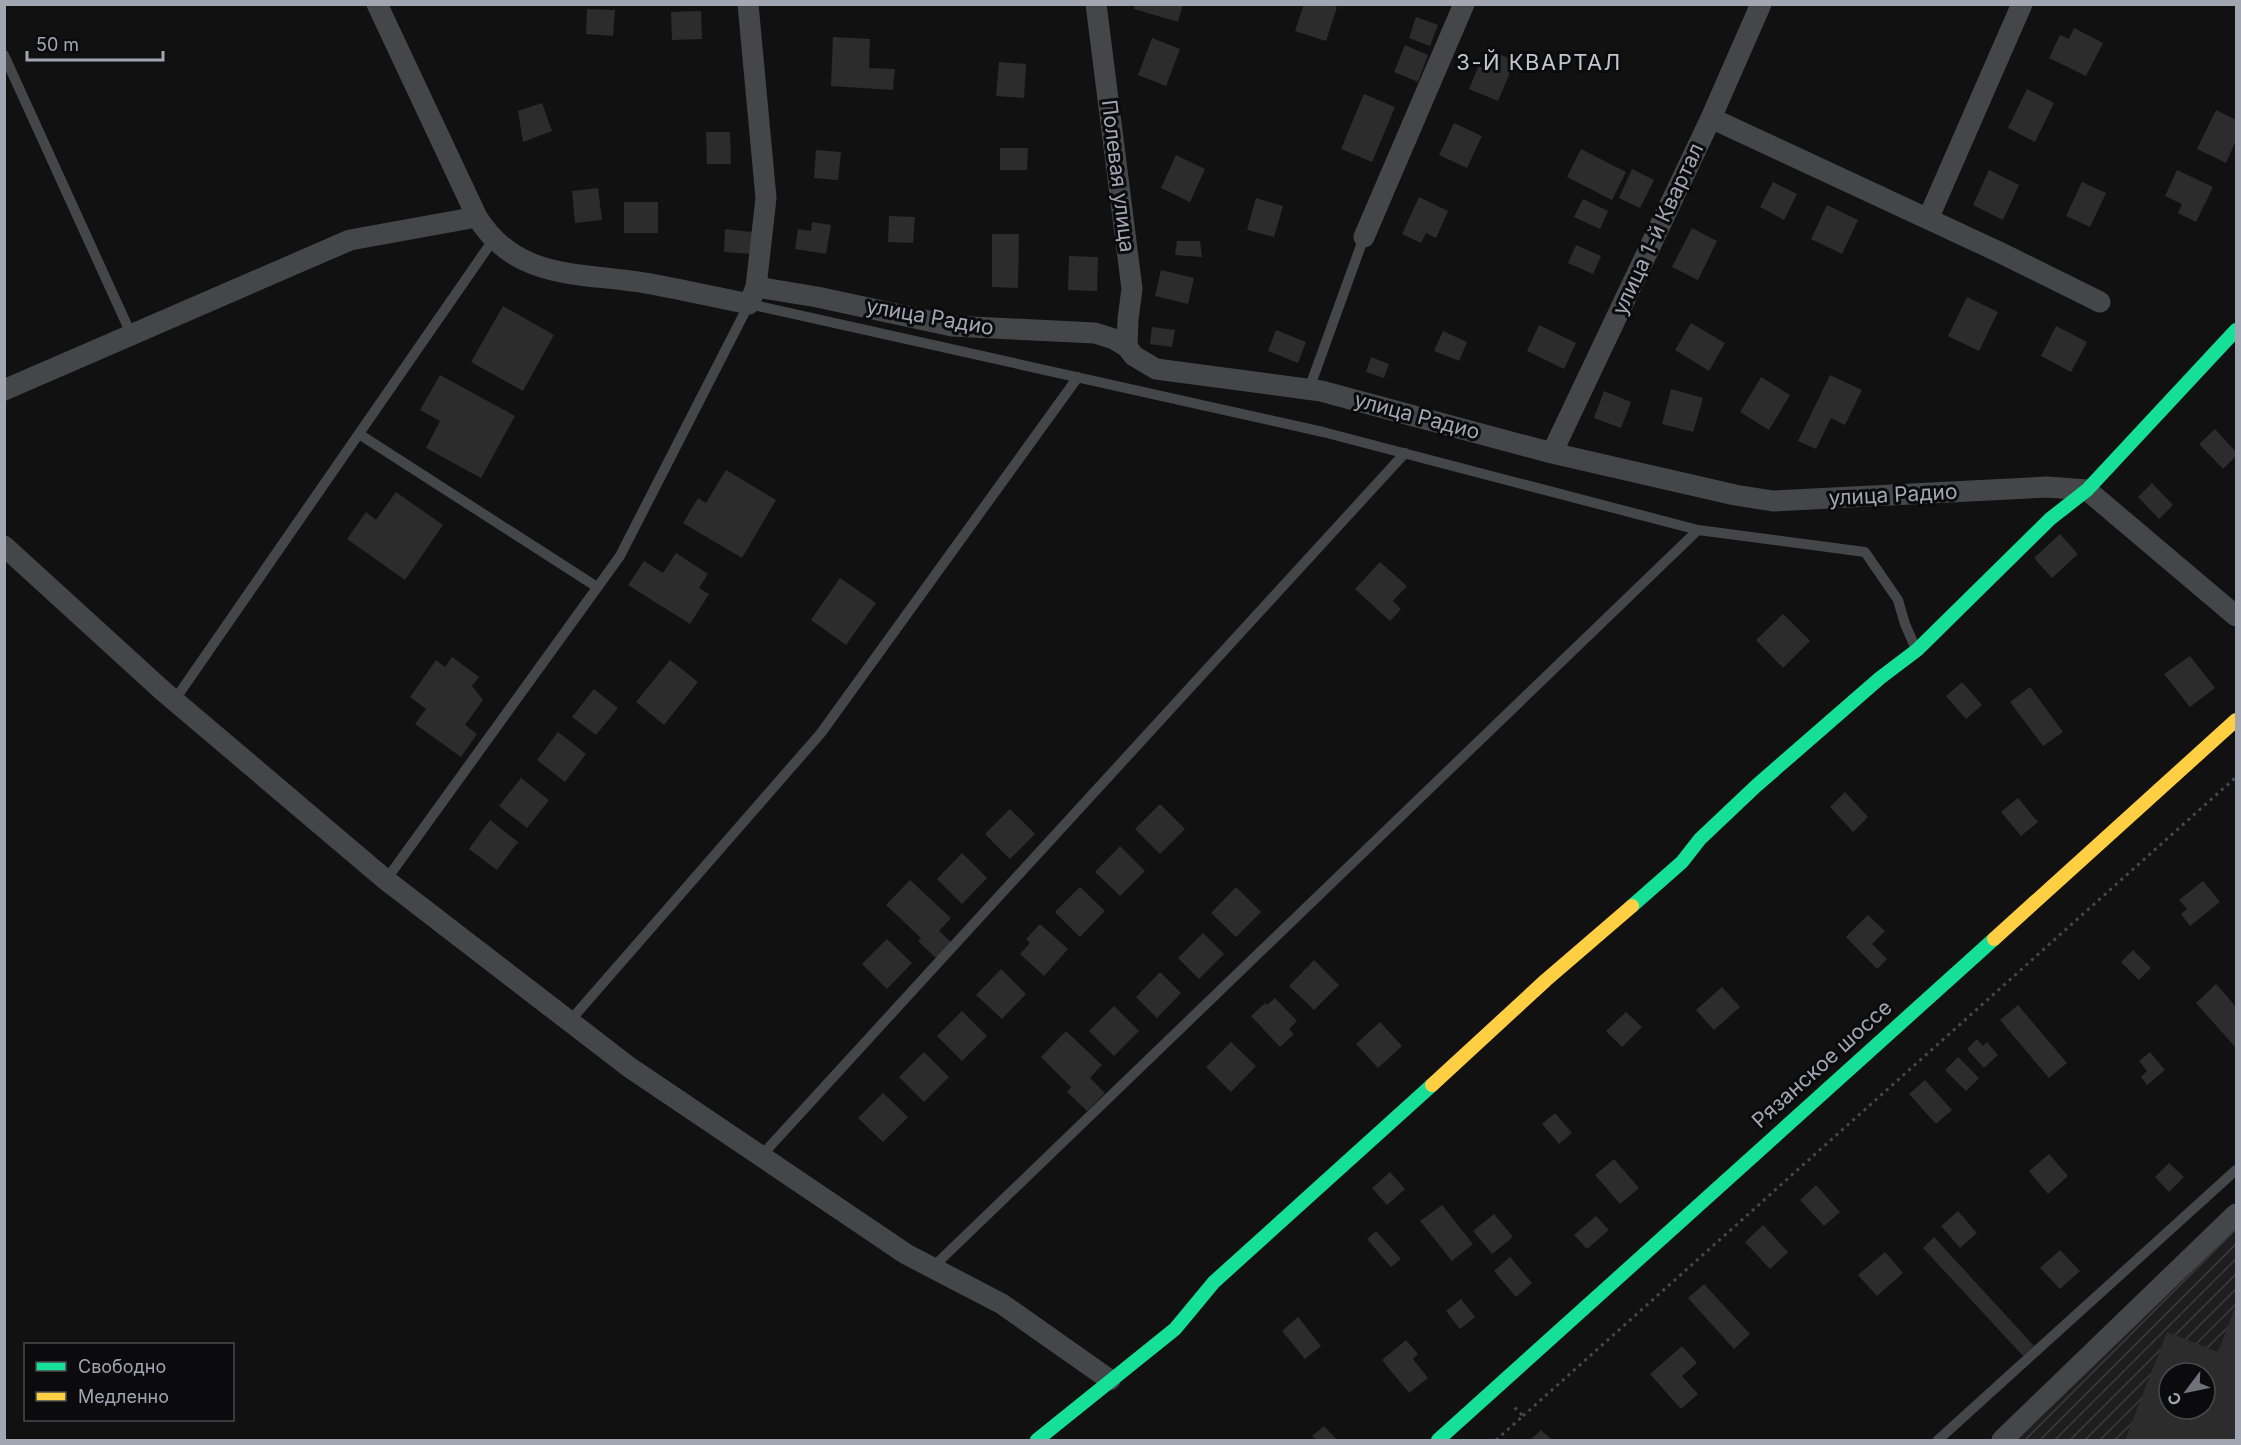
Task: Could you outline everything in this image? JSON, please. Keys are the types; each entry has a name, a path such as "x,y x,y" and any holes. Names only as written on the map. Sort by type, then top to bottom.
{"street":[{"path":"376,4 477,217 493,240"},
{"path":"748,4 766,198 753,295"},
{"name":"Полевая улица","path":"1096,4 1132,289 1127,347"},
{"path":"1364,237 1464,4"},
{"name":"улица 1-й Квартал","path":"1552,453 1711,118 1761,4"},
{"path":"1928,219 2022,4"},
{"path":"1711,118 2100,302"},
{"path":"4,390 350,240 477,217"},
{"name":"улица Радио","path":"493,240 510,254 550,271 753,295 817,297 952,326 1095,333 1114,339 1127,347 1134,356 1156,369 1321,391 1552,453 1735,495 1773,501 2047,487 2086,490"},
{"path":"1037,1440 1175,1329 1214,1282 1372,1141 1546,980 1682,862 1700,839 1756,786 1880,678 1917,650 2050,519 2086,490 2236,330"},
{"path":"2086,490 2236,616"},
{"path":"4,546 174,701 386,880 569,1022 629,1067 906,1254 1002,1304 1110,1380"},
{"name":"Рязанское шоссе","path":"1437,1440 2236,720"},
{"path":"2002,1440 2236,1214"}],"lane":[{"path":"4,55 132,336"},
{"path":"1309,389 1364,237"},
{"path":"174,701 493,240"},
{"path":"386,880 620,556 753,295 1078,377 1323,432 1698,530 1865,552 1898,600 1905,624 1917,650"},
{"path":"569,1022 822,733 1078,377"},
{"path":"359,434 597,588"},
{"path":"761,1156 1405,453"},
{"path":"932,1268 1698,530"},
{"path":"1938,1440 2236,1170"}],"path":[{"path":"1523,1416 2236,777"}],"shaded area":[{"path":"2236,1220 2236,1440 2005,1440"}],"building":[{"path":"1135,4 1183,4 1178,22 1134,9"},
{"path":"1304,4 1329,4 1337,7 1326,41 1295,31"},
{"path":"587,9 615,10 613,36 586,34"},
{"path":"701,11 702,39 672,40 671,12"},
{"path":"1416,17 1438,25 1430,46 1409,38"},
{"path":"2074,28 2103,43 2086,76 2049,58 2060,35 2069,39"},
{"path":"833,37 870,39 869,68 895,69 893,90 831,86"},
{"path":"1152,38 1180,49 1166,86 1138,75"},
{"path":"1405,45 1428,55 1418,82 1394,72"},
{"path":"1486,48 1515,61 1498,101 1469,89"},
{"path":"999,62 1026,64 1024,98 996,96"},
{"path":"2027,89 2054,103 2035,142 2008,128"},
{"path":"1364,94 1395,107 1372,162 1341,149"},
{"path":"542,103 552,131 523,142 518,111"},
{"path":"2216,110 2236,120 2236,140 2226,163 2197,149"},
{"path":"1454,123 1482,136 1467,168 1439,155"},
{"path":"706,132 730,132 731,164 707,164"},
{"path":"1000,148 1028,148 1027,170 1000,170"},
{"path":"1581,149 1626,172 1612,200 1567,177"},
{"path":"816,150 841,152 838,180 814,178"},
{"path":"1176,155 1205,169 1190,202 1161,188"},
{"path":"1632,169 1654,180 1640,208 1619,198"},
{"path":"1989,170 2019,185 2003,220 1973,205"},
{"path":"2177,170 2213,187 2196,222 2178,213 2182,204 2165,196"},
{"path":"1773,182 1797,194 1784,220 1760,207"},
{"path":"2082,182 2106,193 2090,227 2066,216"},
{"path":"598,188 602,220 575,223 572,191"},
{"path":"1419,197 1448,211 1436,238 1426,233 1421,243 1402,234"},
{"path":"1256,198 1283,206 1274,237 1247,230"},
{"path":"1583,199 1608,211 1600,229 1574,217"},
{"path":"624,202 658,202 658,233 624,233"},
{"path":"1827,205 1858,220 1842,254 1811,239"},
{"path":"889,216 915,217 913,243 888,242"},
{"path":"812,222 831,225 826,254 795,249 798,229 811,231"},
{"path":"1692,228 1717,241 1698,280 1672,267"},
{"path":"725,229 752,232 751,254 724,252"},
{"path":"992,234 1019,234 1018,288 992,287"},
{"path":"1177,241 1200,241 1202,257 1175,255"},
{"path":"1576,245 1601,256 1593,274 1568,263"},
{"path":"1069,256 1098,257 1097,291 1068,290"},
{"path":"1161,270 1194,278 1188,304 1155,296"},
{"path":"1967,297 1998,312 1979,351 1948,336"},
{"path":"503,306 554,335 523,391 471,362"},
{"path":"1691,323 1725,343 1709,371 1675,350"},
{"path":"1539,325 1576,343 1564,369 1527,351"},
{"path":"2056,326 2087,342 2071,372 2041,356"},
{"path":"1152,327 1175,330 1172,347 1150,344"},
{"path":"1276,330 1306,342 1298,363 1268,351"},
{"path":"1443,331 1467,342 1459,361 1434,351"},
{"path":"1371,357 1389,364 1384,378 1366,372"},
{"path":"440,375 515,416 481,478 426,448 440,421 420,410"},
{"path":"1830,375 1862,390 1845,425 1831,418 1816,449 1798,441"},
{"path":"1761,377 1790,395 1769,430 1740,412"},
{"path":"1671,389 1703,398 1693,432 1662,424"},
{"path":"1604,391 1631,402 1621,428 1594,418"},
{"path":"2215,429 2236,452 2236,456 2223,469 2199,444"},
{"path":"726,470 776,500 742,558 683,523 698,498 706,503"},
{"path":"2152,483 2173,505 2159,519 2138,497"},
{"path":"396,492 443,525 405,580 347,539 366,512 376,520"},
{"path":"2060,534 2078,554 2052,578 2034,558"},
{"path":"676,553 708,574 699,588 709,594 690,624 628,585 644,561 663,573"},
{"path":"1380,562 1407,586 1393,601 1401,609 1390,621 1355,589"},
{"path":"840,578 876,603 846,645 811,620"},
{"path":"1783,614 1810,641 1783,668 1756,640"},
{"path":"2190,656 2215,688 2190,707 2164,674"},
{"path":"452,657 479,677 472,686 483,700 465,725 477,734 461,757 415,724 426,709 410,697 436,660 445,667"},
{"path":"670,660 698,682 664,725 636,702"},
{"path":"1962,682 1982,705 1966,719 1946,696"},
{"path":"2030,687 2063,732 2043,746 2010,702"},
{"path":"594,689 618,708 596,735 572,717"},
{"path":"558,732 586,754 565,782 537,760"},
{"path":"521,778 549,800 527,828 499,806"},
{"path":"1845,792 1868,817 1853,832 1830,807"},
{"path":"2018,798 2038,822 2021,836 2001,812"},
{"path":"1160,804 1185,829 1160,854 1135,829"},
{"path":"1010,809 1035,834 1010,859 985,834"},
{"path":"490,820 518,842 497,870 469,849"},
{"path":"1120,846 1145,871 1120,896 1095,872"},
{"path":"962,853 987,878 962,904 937,879"},
{"path":"910,880 951,918 939,931 952,943 937,959 918,941 921,938 886,905"},
{"path":"2203,881 2220,902 2190,926 2181,914 2187,909 2179,900"},
{"path":"1080,887 1105,911 1080,937 1055,912"},
{"path":"1236,887 1261,912 1236,937 1211,913"},
{"path":"1868,915 1885,931 1872,944 1887,959 1877,969 1846,937"},
{"path":"1040,924 1068,949 1044,976 1020,954 1030,943 1026,939"},
{"path":"1203,933 1224,954 1199,979 1178,958"},
{"path":"887,939 912,963 887,989 862,964"},
{"path":"2133,950 2151,968 2139,980 2121,962"},
{"path":"1314,960 1339,985 1314,1010 1289,986"},
{"path":"1001,969 1026,994 1002,1019 976,995"},
{"path":"1160,972 1181,993 1157,1018 1136,997"},
{"path":"2216,984 2236,1007 2236,1048 2196,1003"},
{"path":"1722,987 1740,1007 1714,1030 1696,1010"},
{"path":"1275,998 1297,1021 1289,1029 1294,1034 1280,1047 1251,1016 1265,1003 1267,1005"},
{"path":"2018,1005 2067,1063 2049,1078 2000,1020"},
{"path":"1114,1006 1139,1031 1114,1056 1089,1031"},
{"path":"962,1011 987,1036 962,1061 937,1036"},
{"path":"1626,1012 1642,1027 1622,1047 1606,1031"},
{"path":"1380,1022 1402,1046 1378,1068 1356,1044"},
{"path":"1066,1031 1102,1065 1090,1078 1105,1093 1087,1111 1067,1092 1071,1087 1041,1057"},
{"path":"1977,1039 1983,1046 1987,1042 1998,1055 1984,1068 1967,1049"},
{"path":"1231,1042 1256,1066 1231,1092 1206,1067"},
{"path":"924,1052 949,1077 924,1102 899,1077"},
{"path":"2150,1052 2165,1070 2147,1085 2141,1077 2147,1071 2139,1061"},
{"path":"1958,1057 1979,1078 1966,1091 1945,1070"},
{"path":"1925,1080 1952,1110 1936,1124 1909,1094"},
{"path":"883,1093 908,1117 883,1142 858,1118"},
{"path":"1555,1113 1572,1133 1559,1144 1542,1124"},
{"path":"2049,1154 2068,1176 2048,1194 2029,1171"},
{"path":"1614,1159 1639,1188 1620,1204 1595,1175"},
{"path":"2169,1163 2184,1177 2169,1192 2155,1177"},
{"path":"1390,1172 1405,1189 1387,1205 1372,1188"},
{"path":"1816,1185 1840,1212 1824,1226 1800,1200"},
{"path":"1442,1205 1473,1244 1452,1261 1420,1221"},
{"path":"1958,1211 1977,1233 1960,1248 1941,1226"},
{"path":"1494,1214 1513,1237 1492,1254 1473,1231"},
{"path":"1596,1216 1609,1230 1587,1249 1574,1235"},
{"path":"1763,1225 1788,1252 1770,1269 1745,1242"},
{"path":"1376,1231 1401,1259 1391,1267 1367,1239"},
{"path":"1934,1237 2034,1346 2023,1356 1923,1248"},
{"path":"2060,1250 2080,1271 2060,1289 2040,1268"},
{"path":"1885,1252 1903,1273 1877,1296 1858,1275"},
{"path":"1510,1257 1532,1283 1516,1297 1494,1271"},
{"path":"1704,1284 1750,1334 1734,1349 1688,1298"},
{"path":"1461,1299 1475,1317 1460,1329 1446,1311"},
{"path":"2236,1305 2236,1440 2125,1440 2167,1332 2218,1352"},
{"path":"1298,1317 1321,1346 1305,1359 1282,1331"},
{"path":"1406,1340 1418,1354 1413,1359 1428,1378 1409,1393 1382,1360"},
{"path":"1682,1346 1697,1363 1682,1376 1698,1394 1681,1409 1650,1374"},
{"path":"1324,1426 1337,1440 1316,1440 1312,1436"},
{"path":"1541,1430 1552,1440 1530,1440"}],"traffic: fast":[{"path":"1632,906 1682,862 1700,839 1756,786 1880,678 1917,650 2050,519 2087,490 2236,330"},
{"path":"1438,1440 1994,939"},
{"path":"1037,1440 1175,1329 1214,1282 1432,1085"}],"traffic: slow":[{"path":"1994,939 2236,720"},
{"path":"1432,1085 1546,980 1632,906"}],"district":[{"name":"3-Й КВАРТАЛ","path":"1539,62"}]}
